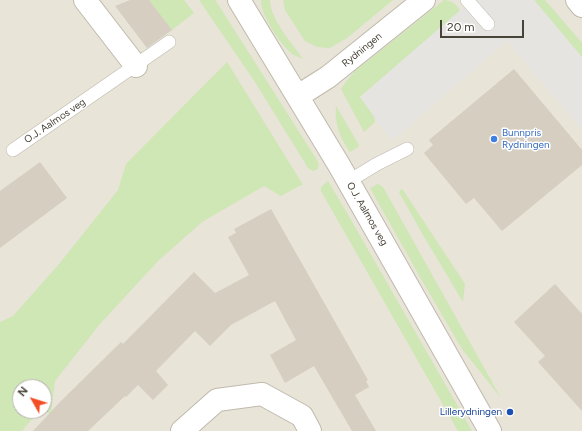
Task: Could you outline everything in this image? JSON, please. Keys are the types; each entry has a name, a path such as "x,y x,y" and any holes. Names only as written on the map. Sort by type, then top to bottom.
{"street":[{"path":"85,0 136,66"},
{"name":"O.J. Aalmos veg","path":"239,0 348,181 490,431"},
{"name":"Rydningen","path":"298,96 328,77 424,0"},
{"path":"578,0 582,6"},
{"path":"182,431 217,400 262,394 302,416 310,431"}],"lane":[{"path":"467,0 488,24"},
{"name":"O.J. Aalmos veg","path":"13,150 169,42"},
{"path":"348,181 407,149"}],"shaded area":[{"path":"0,0 582,0 582,431 0,431"},
{"path":"472,0 534,0 582,57 582,130 507,41 392,141 360,97"}],"green space":[{"path":"149,0 184,0 194,13 172,30"},
{"path":"199,0 215,0 317,160 319,165 316,170 313,171 308,168 255,82"},
{"path":"261,0 270,0 271,7 278,23 303,59 290,52 283,45 266,19 261,5"},
{"path":"283,0 393,0 347,38 330,48 317,47 305,41 285,10"},
{"path":"444,0 454,3 460,11 360,97 374,116 375,122 364,132 341,89 355,71"},
{"path":"534,0 545,0 582,43 582,58"},
{"path":"227,62 303,185 281,196 264,186 202,222 158,261 99,325 55,381 52,405 52,379 12,379 12,419 32,419 22,431 0,431 0,322 13,316 60,263 118,190 126,164"},
{"path":"336,106 359,145 350,152 338,130"},
{"path":"328,181 472,431 458,431 321,191 321,187"},
{"path":"378,184 383,187 501,398 462,349 424,284 370,188"},
{"path":"401,189 465,284 463,302 399,192"}],"building":[{"path":"130,0 149,0 172,30 147,48 115,6"},
{"path":"514,69 582,150 582,165 502,231 474,198 466,204 424,153 433,145 429,140"},
{"path":"40,162 67,198 0,248 0,191"},
{"path":"271,209 368,380 366,381 369,387 355,395 376,431 352,431 314,366 285,383 270,355 296,340 275,301 231,325 210,346 195,331 156,371 168,385 153,400 138,385 88,431 33,431 44,419 52,419 52,411 61,401 121,342 123,344 194,272 215,293 249,275 228,237 236,233 234,229"},
{"path":"555,284 582,314 582,411 538,362 545,356 514,322"}],"place":[{"name":"Bunnpris Rydningen","path":"494,139"},
{"name":"Lillerydningen","path":"510,412"}]}
